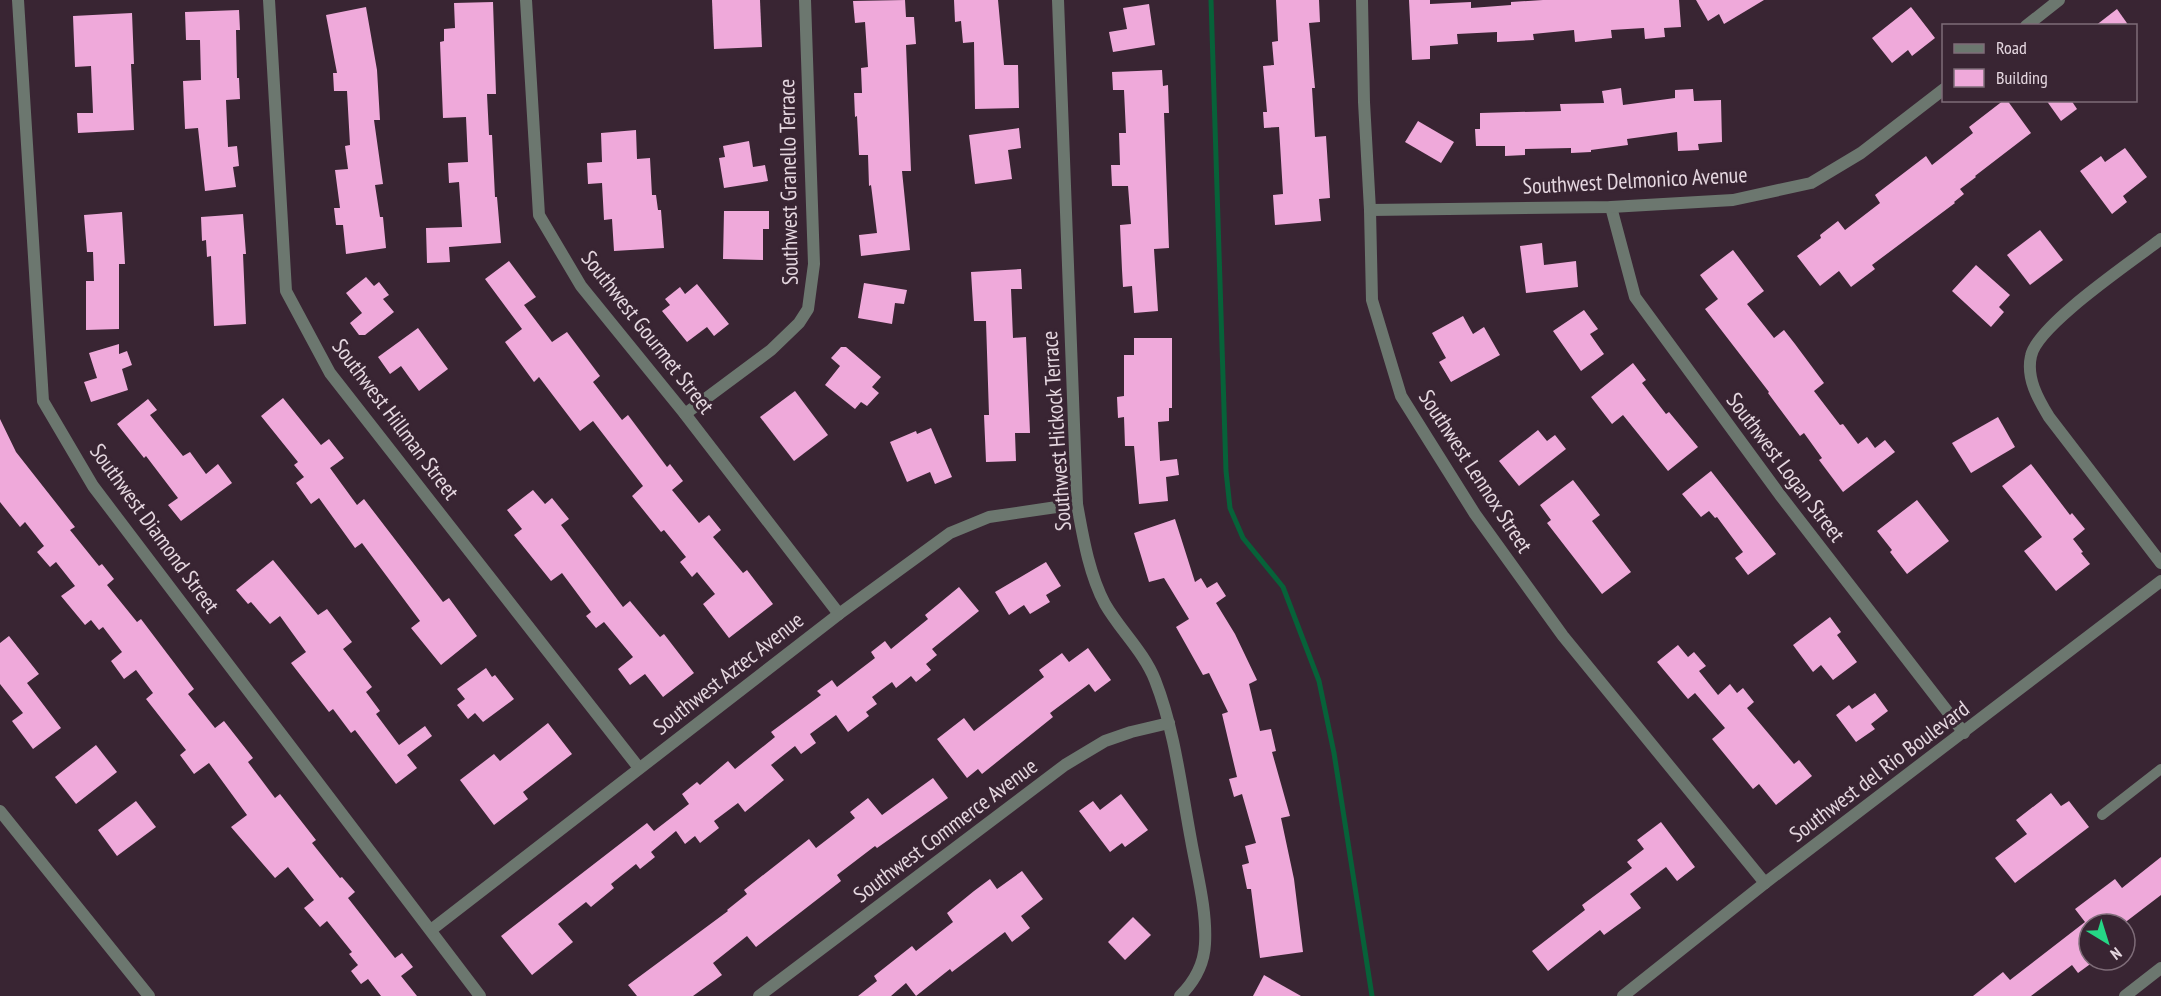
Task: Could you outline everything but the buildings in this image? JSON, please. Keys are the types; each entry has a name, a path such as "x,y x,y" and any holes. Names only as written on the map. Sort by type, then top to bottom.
{"street":[{"name":"Southwest Diamond Street","path":"18,0 43,401 93,486 480,996"},
{"name":"Southwest Hillman Street","path":"269,0 286,291 330,373 639,768"},
{"name":"Southwest Gourmet Street","path":"526,0 539,215 581,286 684,414 839,614"},
{"name":"Southwest Granello Terrace","path":"684,414 771,350 799,323 808,309 814,264 805,0"},
{"name":"Southwest Hickock Terrace","path":"1058,0 1077,504 1085,548 1105,604 1154,677 1169,723 1201,897 1205,945 1197,976 1180,996"},
{"name":"Southwest Lennox Street","path":"1362,0 1372,300 1401,396 1475,514 1563,636 1765,883"},
{"path":"2029,24 2059,0"},
{"name":"Southwest Delmonico Avenue","path":"1370,210 1611,207 1733,200 1811,183 1861,153 1942,91"},
{"name":"Southwest Logan Street","path":"1611,207 1635,297 1780,495 1964,733"},
{"path":"2161,239 2062,315 2036,342 2031,355 2030,368 2035,391 2049,417 2161,563"},
{"name":"Southwest Aztec Avenue","path":"431,930 839,614 950,533 989,518 1077,504"},
{"name":"Southwest del Rio Boulevard","path":"1623,996 1765,883 2161,581"},
{"name":"Southwest Commerce Avenue","path":"759,996 1087,750 1131,732 1169,723"},
{"path":"1,815 149,996"},
{"path":"2125,996 2161,968"}],"lane":[{"path":"2102,815 2161,768"}],"waterway":[{"path":"1211,0 1226,471 1230,508 1243,538 1283,587 1319,681 1334,753 1372,996"}]}
